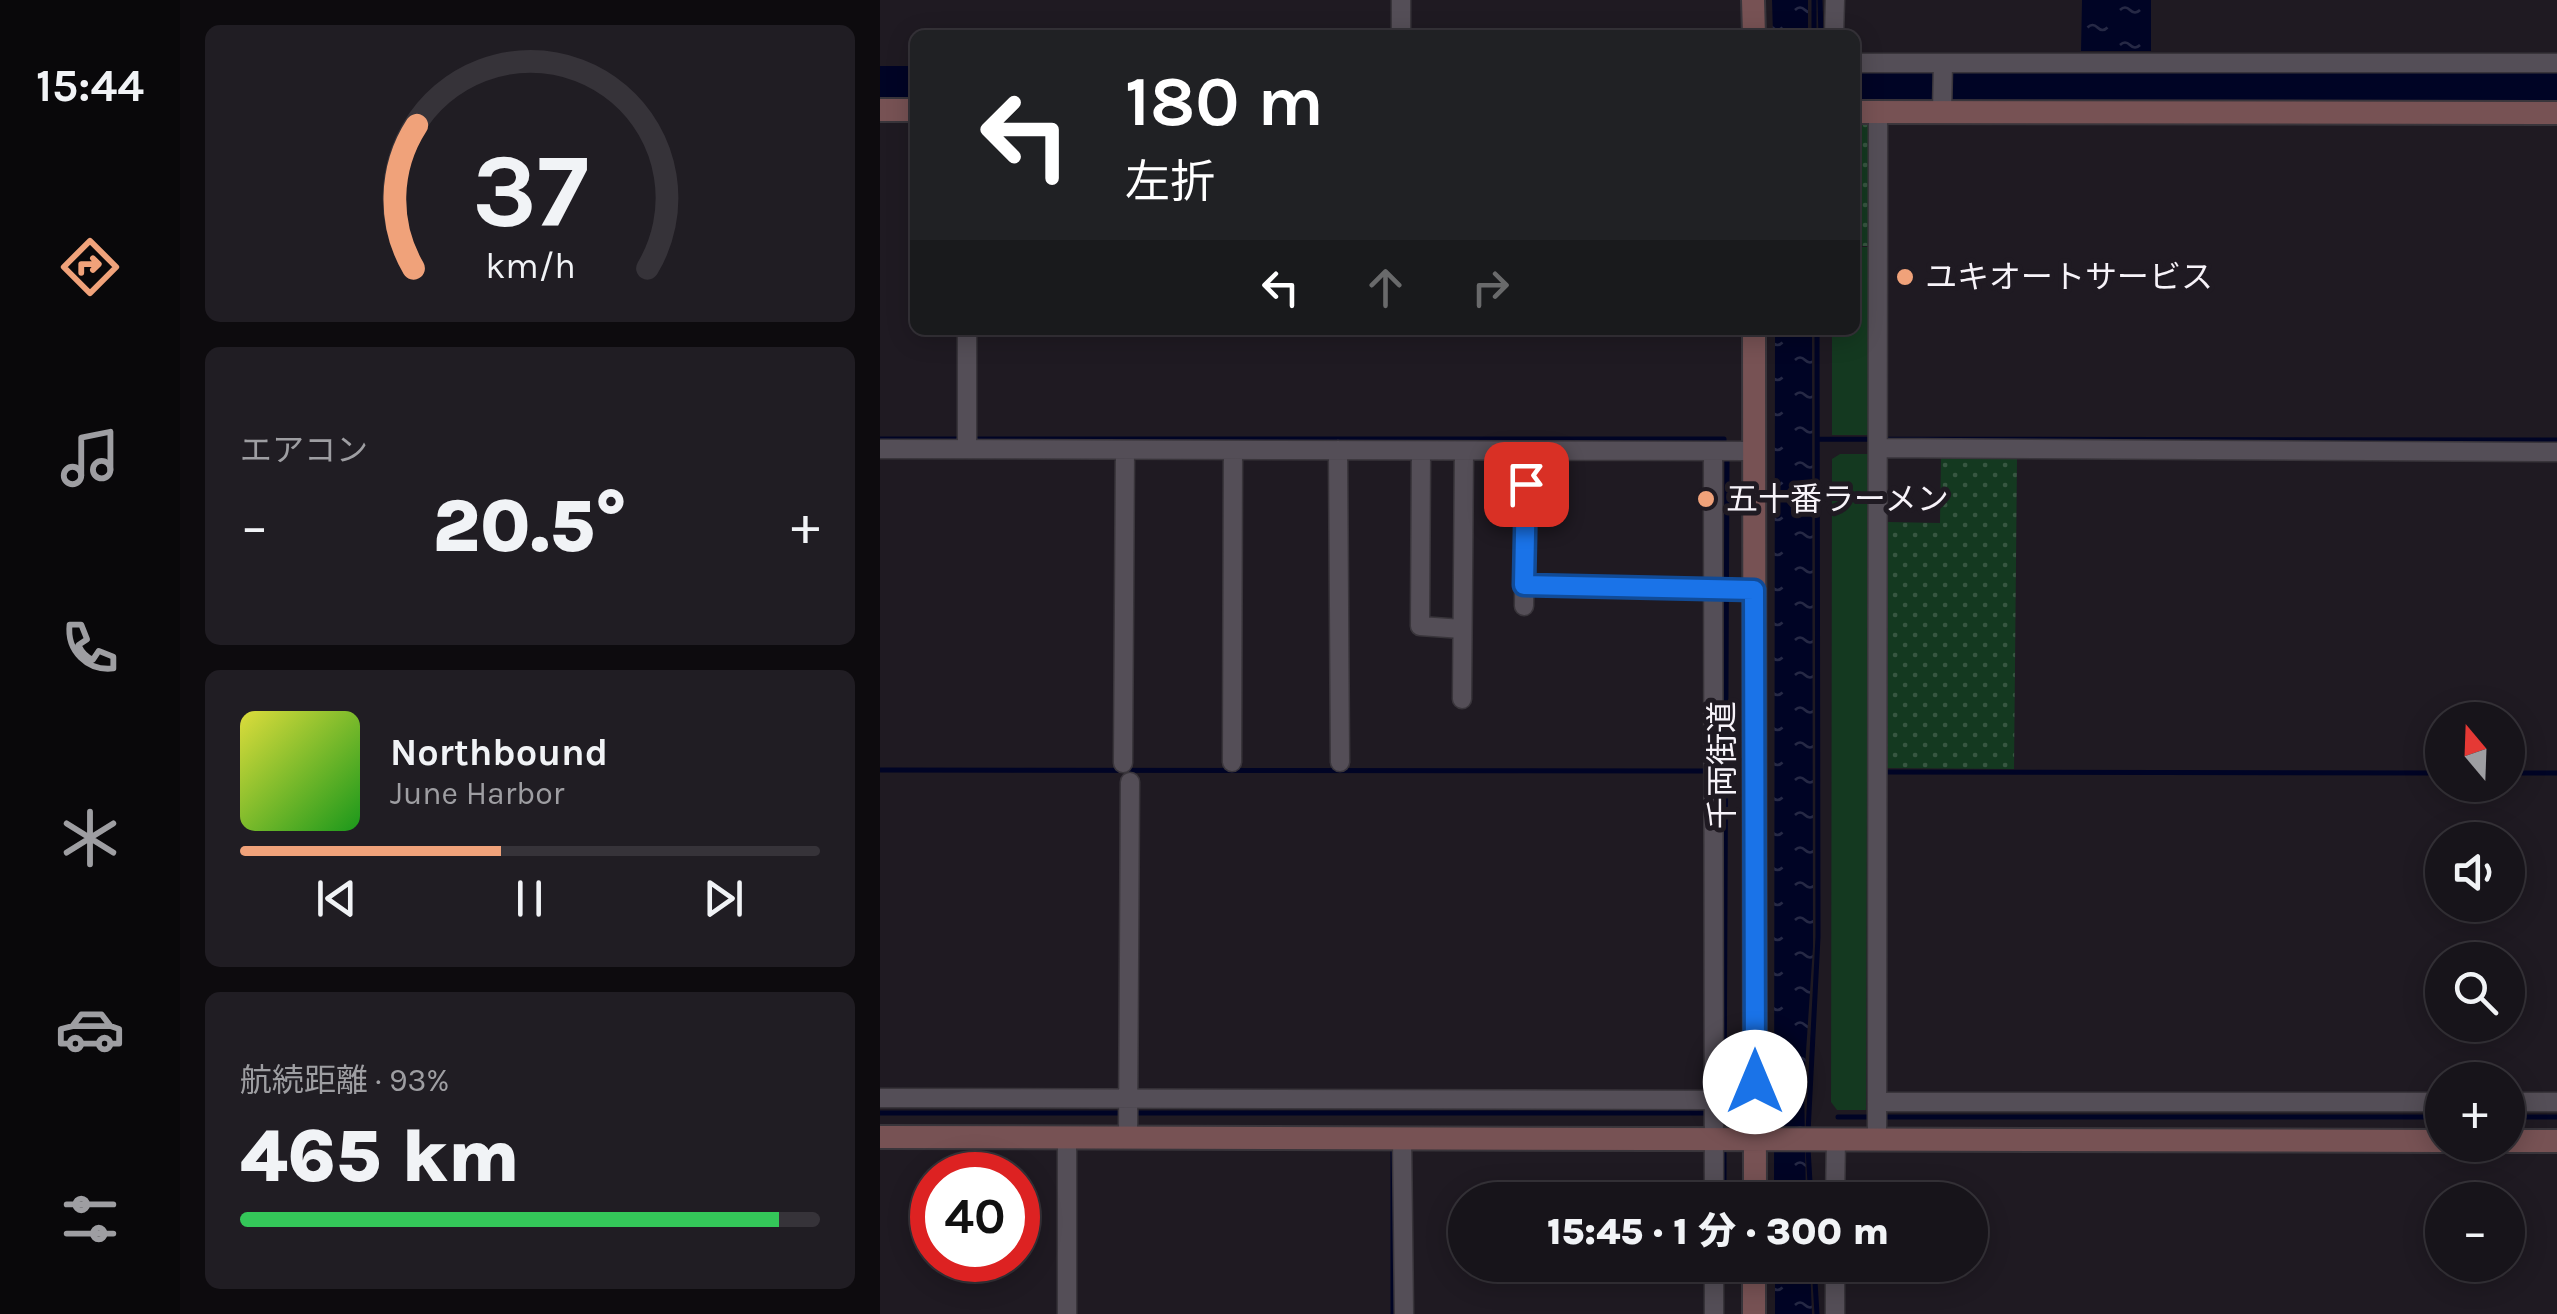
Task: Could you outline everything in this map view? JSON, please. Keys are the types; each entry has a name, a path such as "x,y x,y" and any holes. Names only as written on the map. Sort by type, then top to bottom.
{"street":[{"path":"1401,0 1401,30"},
{"path":"1753,0 1754,30"},
{"path":"1834,30 1835,0"},
{"path":"1860,63 1943,67 2557,63"},
{"path":"1942,105 1943,67"},
{"path":"1877,1118 1880,442 1866,112 1942,105 2557,113"},
{"path":"880,110 910,110"},
{"path":"967,335 967,442"},
{"name":"千両街道","path":"1754,335 1762,1139 1757,1182"},
{"path":"880,449 967,442 1125,450 1754,451"},
{"path":"1880,442 2557,452"},
{"path":"1123,764 1125,450"},
{"path":"1232,762 1233,450"},
{"path":"1338,450 1340,762"},
{"path":"1421,450 1420,626 1462,629"},
{"path":"1462,698 1464,450"},
{"path":"1524,606 1526,451"},
{"path":"1713,451 1721,589 1714,772 1714,1182"},
{"path":"1524,585 1754,590"},
{"path":"1128,1115 1130,782"},
{"path":"880,1098 1402,1138 1713,1117"},
{"path":"880,1136 1067,1136 1128,1115 1713,1117 1762,1139 1824,1139 1877,1118 2425,1102"},
{"path":"2525,1102 2557,1102"},
{"path":"1877,1118 2425,1140"},
{"path":"1067,1136 1067,1314"},
{"path":"1402,1138 1404,1314"},
{"path":"1824,1139 1832,1182"},
{"path":"2525,1141 2557,1141"},
{"path":"1714,1282 1714,1314"},
{"path":"1754,1282 1754,1314"},
{"path":"1835,1282 1835,1314"}],"green space":[{"path":"1860,125 1870,125 1871,246 1860,246"},
{"path":"1860,247 1873,247 1870,435 1832,435 1832,335 1860,335"},
{"path":"1840,454 1868,454 1866,1110 1837,1110 1831,1102 1832,459"},
{"path":"1941,457 2017,458 2014,769 1886,768 1888,522 1940,523"}],"water":[{"path":"1772,0 1808,0 1808,30 1773,30"},
{"path":"2082,0 2151,0 2151,51 2081,51"},
{"path":"1775,335 1812,335 1813,947 1804,1082 1806,1182 1774,1182"},
{"path":"1775,1282 1811,1282 1812,1314 1775,1314"}],"waterway":[{"path":"1814,0 1814,30"},
{"path":"1820,0 1821,30"},
{"path":"880,82 910,82"},
{"path":"1860,85 2557,84"},
{"path":"1808,1132 1818,937 1817,335"},
{"path":"880,439 962,439"},
{"path":"973,439 1724,439 1724,444"},
{"path":"1818,439 2557,440"},
{"path":"1724,1118 1727,461"},
{"path":"880,770 1707,771"},
{"path":"1885,772 2425,773"},
{"path":"2525,773 2557,773"},
{"path":"880,1113 1122,1113"},
{"path":"1133,1113 1724,1113 1737,1117"},
{"path":"1838,1117 2425,1117"},
{"path":"2525,1117 2557,1117"},
{"path":"1393,1147 1393,1314"},
{"path":"1808,1148 1810,1182"},
{"path":"1724,1153 1724,1182"},
{"path":"1815,1282 1817,1314"}],"place":[{"name":"ユキオートサービス","path":"1905,277"},
{"name":"五十番ラーメン","path":"1706,499"}],"route":[{"path":"1526,484 1524,585 1754,590 1755,1082"}]}
